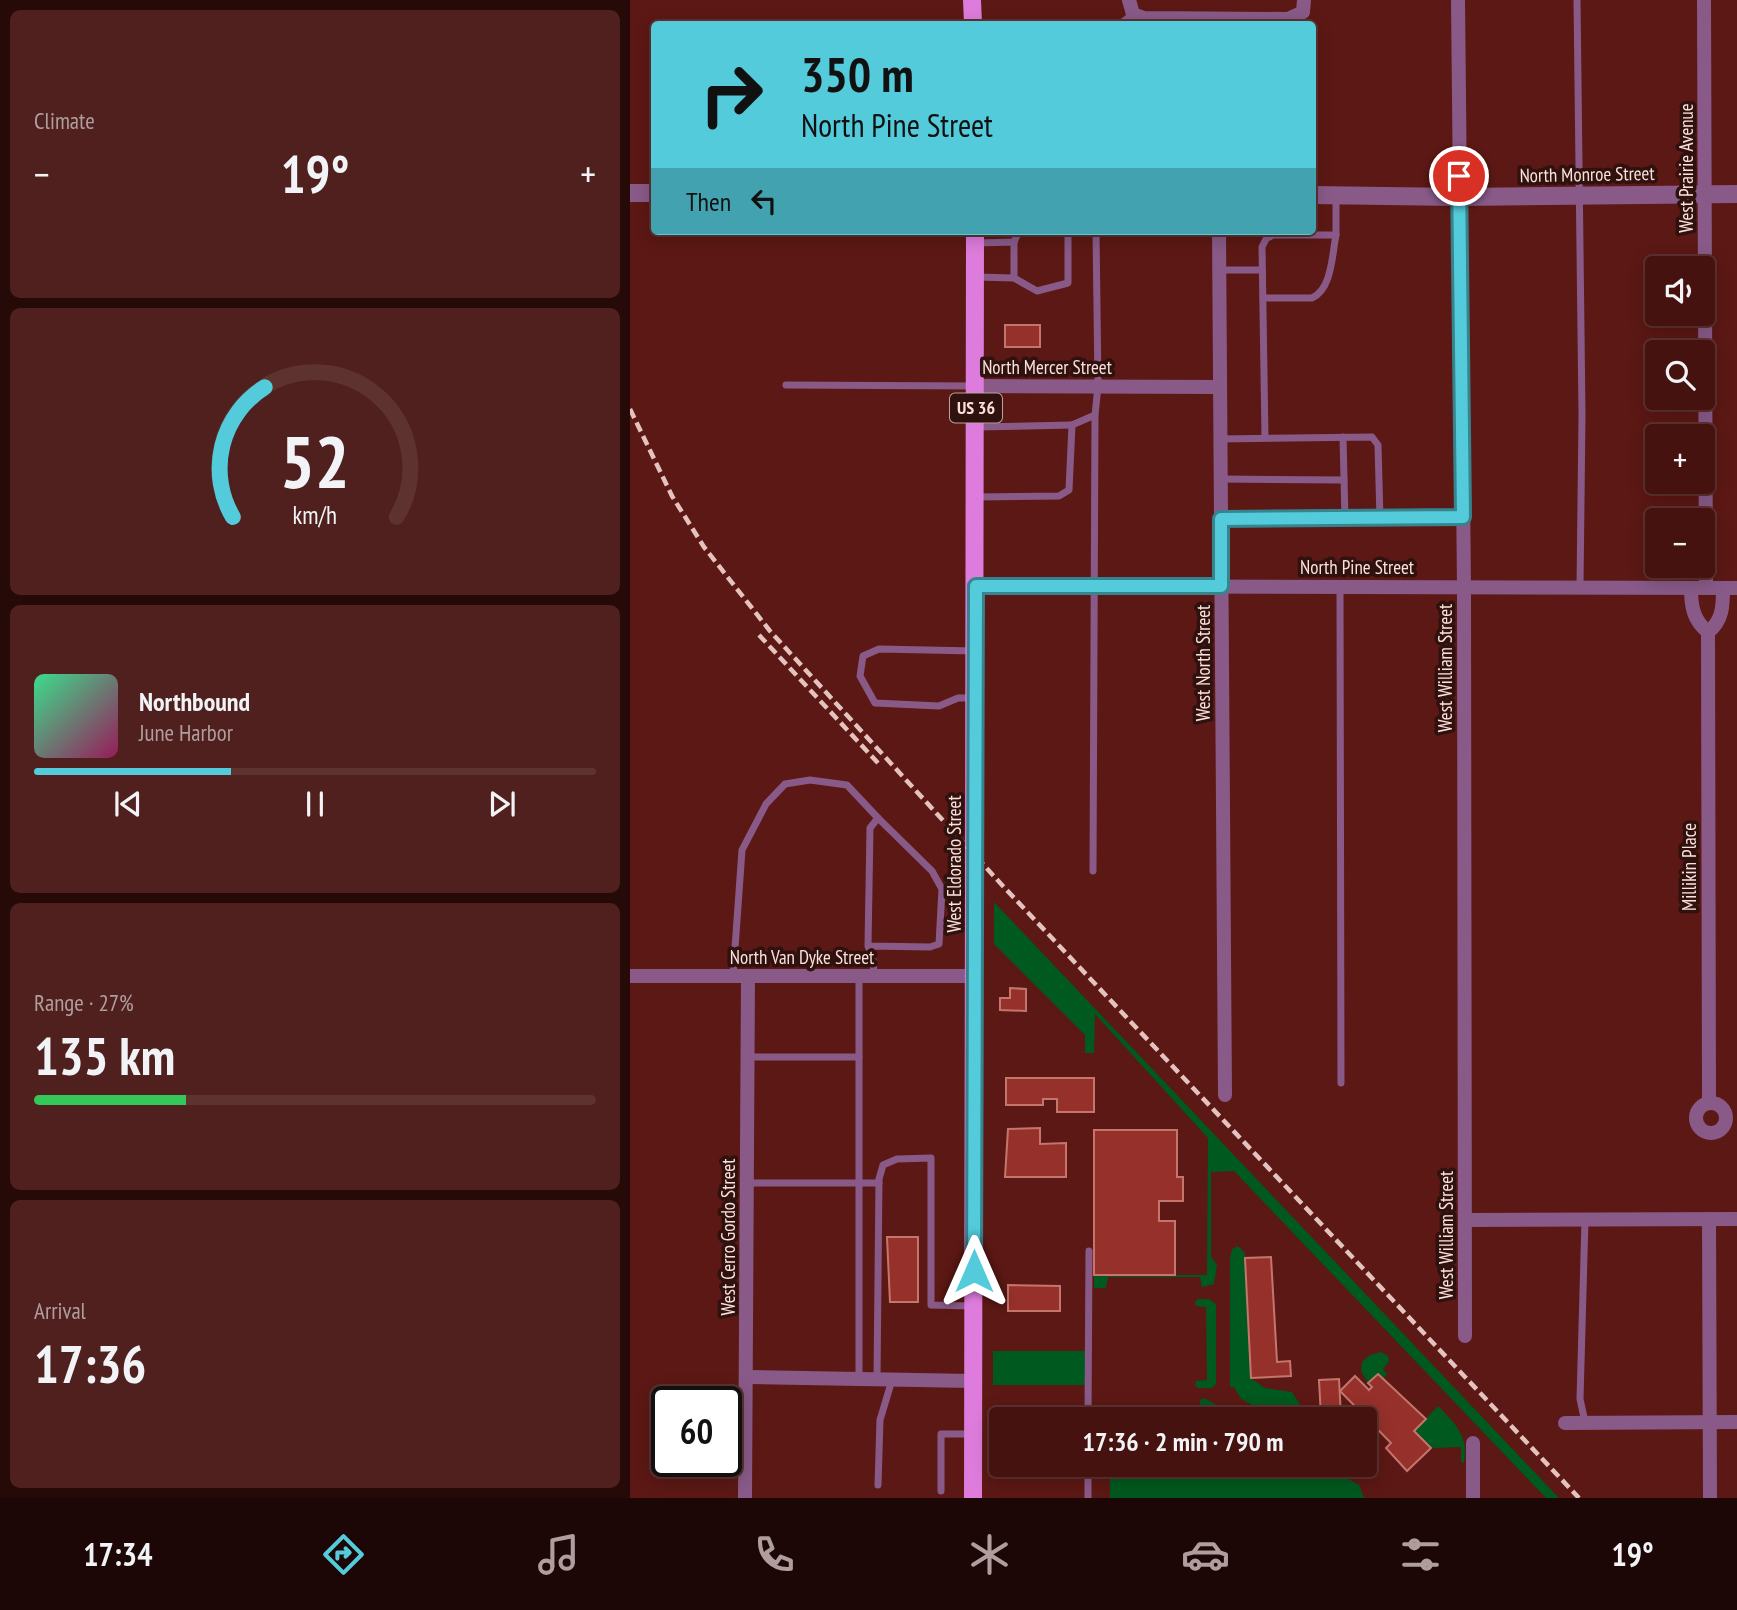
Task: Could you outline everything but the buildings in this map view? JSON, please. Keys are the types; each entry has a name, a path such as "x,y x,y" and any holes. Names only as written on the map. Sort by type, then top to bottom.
{"main road":[{"path":"972,0 973,21"},
{"name":"West Eldorado Street","path":"973,1498 975,237"}],"street":[{"path":"1241,21 1299,16 1303,12 1304,0"},
{"name":"West William Street","path":"1458,0 1464,587 1465,1336"},
{"name":"West Prairie Avenue","path":"1704,0 1706,588"},
{"path":"1131,7 1144,18 1200,21"},
{"path":"630,193 651,193"},
{"name":"North Monroe Street","path":"1316,195 1459,197 1737,194"},
{"name":"West North Street","path":"1219,235 1225,1095"},
{"name":"North Mercer Street","path":"976,386 1219,387"},
{"name":"North Pine Street","path":"976,586 1730,588"},
{"name":"Millikin Place","path":"1691,588 1692,609 1696,619 1708,632 1709,1103"},
{"name":"Millikin Place","path":"1708,632 1721,614 1730,588"},
{"name":"North Van Dyke Street","path":"630,976 975,975"},
{"name":"West Cerro Gordo Street","path":"740,976 748,1057 746,1498"},
{"path":"1709,1219 1710,1498"},
{"path":"1466,1220 1737,1219"},
{"path":"747,1377 974,1381"},
{"path":"1565,1423 1737,1422"},
{"path":"1473,1443 1473,1498"}],"lane":[{"path":"1577,0 1580,588"},
{"path":"1263,298 1312,298 1325,288 1336,235 1336,195"},
{"path":"1014,278 1014,242 1017,235"},
{"path":"975,277 1014,278 1037,291 1068,283 1069,235"},
{"path":"1093,871 1095,415 1098,386 1096,235"},
{"path":"1265,437 1262,247 1266,239 1273,235 1336,235"},
{"path":"975,237 1014,242"},
{"path":"1219,270 1262,270"},
{"name":"North Mercer Street","path":"786,385 976,386"},
{"path":"976,427 1072,425 1095,415"},
{"path":"976,496 1059,496 1069,490 1072,425"},
{"path":"1343,437 1345,519"},
{"path":"1219,439 1372,437 1378,445 1380,519"},
{"path":"1220,479 1344,480"},
{"path":"1221,519 1463,517"},
{"path":"1340,587 1341,1083"},
{"path":"976,651 879,649 863,656 860,676 874,704 939,706 958,698 976,698"},
{"path":"740,976 742,850 766,804 785,783 810,780 847,785 932,871 942,889 939,944 930,947 868,946"},
{"path":"859,1379 859,1057 867,976 873,959 868,946 870,828 878,818"},
{"path":"748,1057 859,1057"},
{"path":"877,1379 879,1183 883,1165 897,1159 931,1158 931,1305 974,1306"},
{"path":"747,1183 879,1183"},
{"path":"1585,1220 1580,1399 1585,1423"},
{"path":"1088,1251 1088,1407"},
{"path":"878,1485 880,1420 893,1380"},
{"path":"941,1490 942,1434 974,1434"},
{"path":"1088,1477 1088,1498"}],"green space":[{"path":"994,902 1559,1498 1546,1498 1234,1171 1211,1172 1211,1257 1217,1265 1214,1284 1202,1287 1200,1277 1108,1277 1106,1288 1094,1288 1094,1275 1207,1275 1208,1138 1095,1014 1094,1053 1085,1053 1085,1035 994,944"},
{"path":"1238,1246 1245,1253 1252,1379 1265,1388 1292,1392 1301,1407 1256,1407 1241,1399 1234,1387 1230,1387 1232,1249"},
{"path":"1198,1299 1209,1299 1216,1304 1216,1384 1212,1388 1198,1388 1195,1385 1196,1381 1207,1380 1206,1307 1196,1306"},
{"path":"993,1351 1088,1351 1088,1385 993,1385"},
{"path":"1381,1352 1388,1356 1389,1362 1383,1369 1387,1374 1383,1379 1378,1374 1368,1383 1361,1371 1362,1362 1370,1355"},
{"path":"1203,1398 1220,1407 1200,1407"},
{"path":"1438,1406 1463,1438 1464,1463 1461,1462 1461,1447 1431,1448 1414,1431"},
{"path":"1110,1477 1345,1477 1359,1485 1364,1498 1110,1498"}],"railway":[{"path":"630,409 672,496 704,547 770,631 1002,885 1579,1498"},
{"path":"759,635 878,763"}],"route":[{"path":"974,1271 976,586 1221,586 1221,519 1463,517 1459,176"}]}
